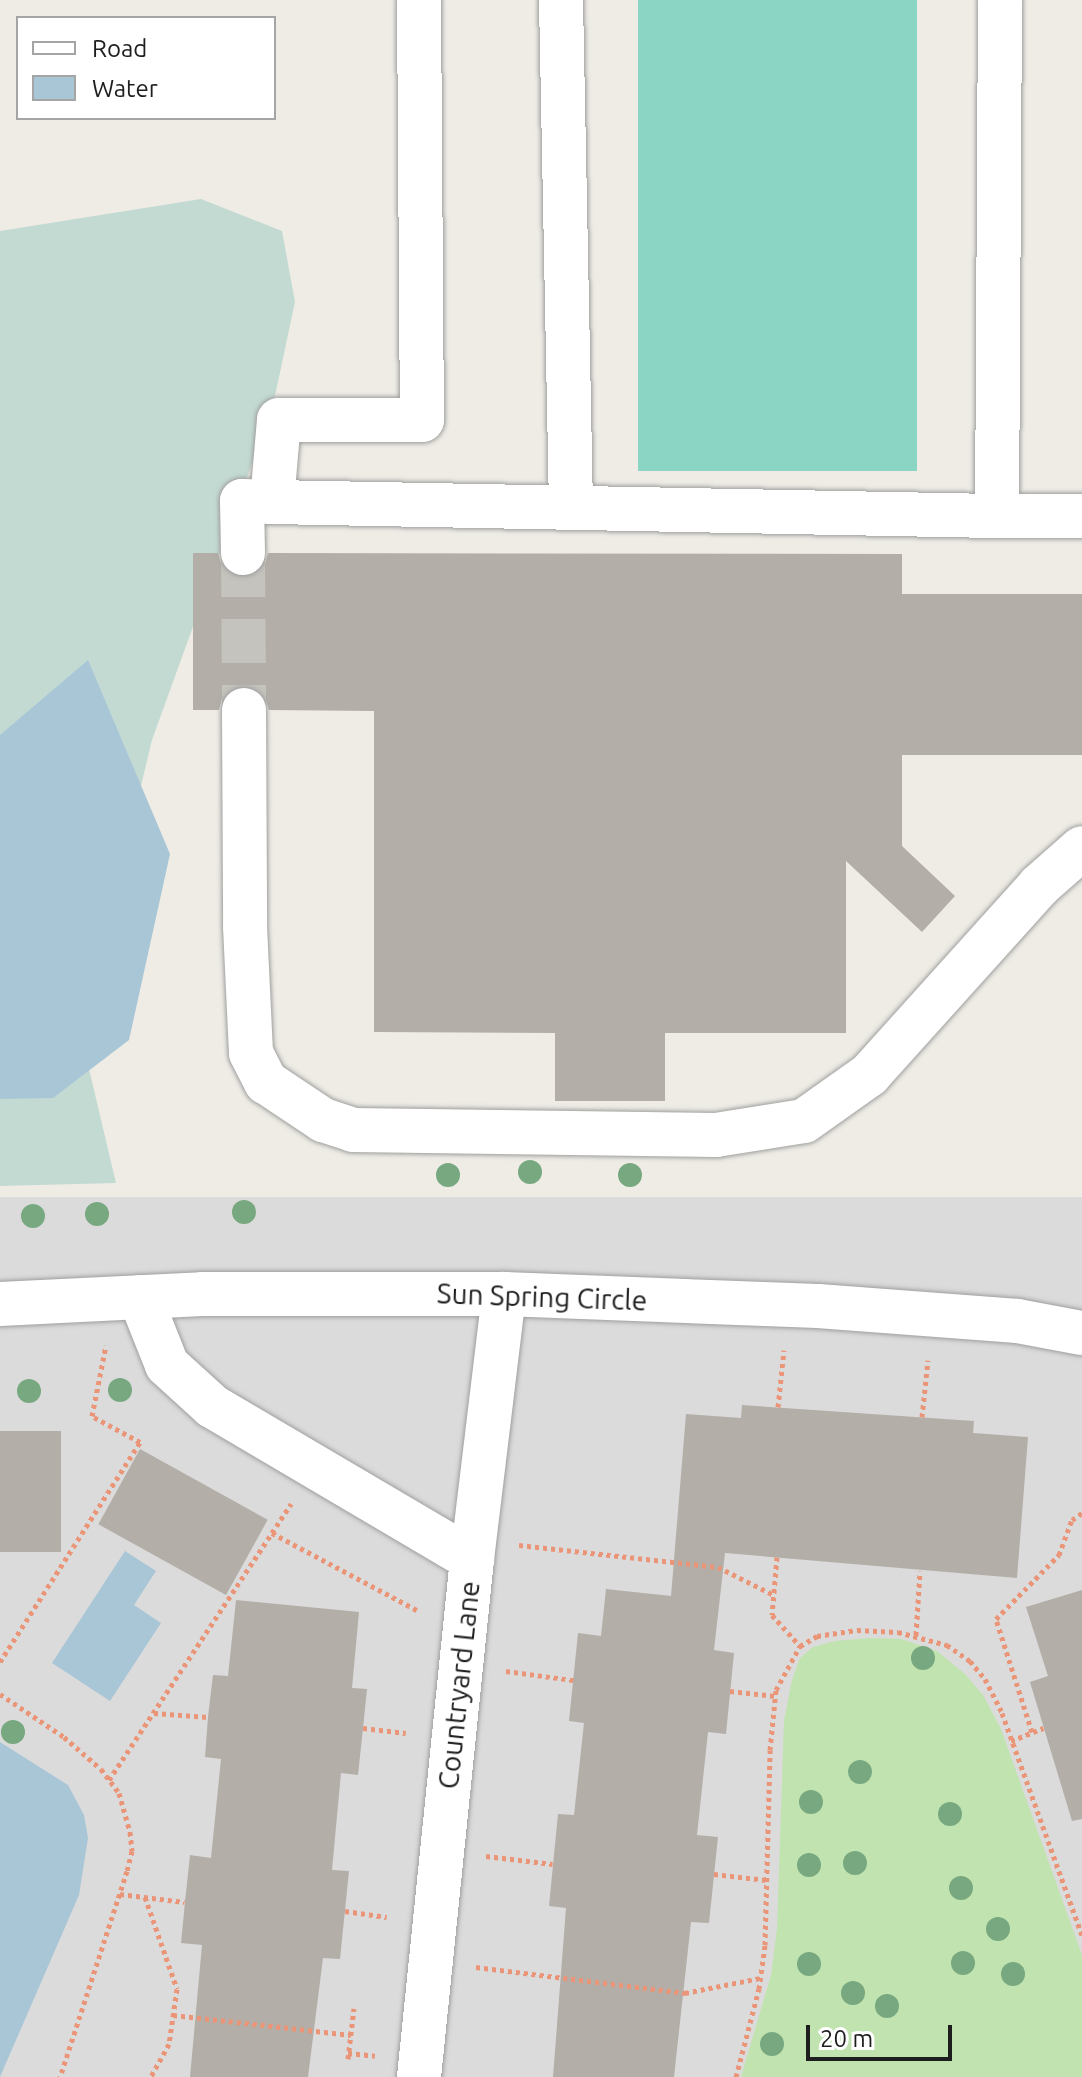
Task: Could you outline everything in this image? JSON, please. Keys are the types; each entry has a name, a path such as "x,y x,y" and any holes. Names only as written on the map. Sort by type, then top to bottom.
{"lane":[{"path":"272,502 279,420 422,420 419,0"},
{"path":"561,0 571,508"},
{"path":"997,516 1000,0"},
{"path":"243,553 242,501 1082,516"},
{"path":"244,710 245,926 251,1053 266,1082 323,1120 353,1130 716,1135 804,1121 869,1075 1039,886 1082,848"},
{"name":"Sun Spring Circle","path":"0,1304 202,1294 504,1294 789,1305 1017,1321 1082,1333"},
{"name":"Countryard Lane","path":"419,2077 462,1650 504,1294"},
{"path":"128,1298 167,1365 212,1406 315,1467 473,1550"}],"path":[{"path":"0,1662 140,1442 92,1416 128,1298"},
{"path":"778,1407 789,1305"},
{"path":"922,1417 932,1315"},
{"path":"109,1780 315,1467"},
{"path":"1032,1732 996,1619 1059,1555 1072,1520 1082,1513"},
{"path":"272,1533 462,1650 573,1680"},
{"path":"473,1550 718,1567 774,1595"},
{"path":"777,1557 772,1615 800,1646"},
{"path":"916,1635 920,1571"},
{"path":"736,2077 765,1945 770,1750 775,1696 787,1664 800,1646 817,1636 857,1630 916,1635 947,1645 970,1661 985,1679 1011,1741 1044,1837 1067,1886 1082,1935"},
{"path":"730,1691 775,1696"},
{"path":"0,1694 64,1737 109,1780 127,1815 132,1851 60,2077"},
{"path":"153,1713 208,1717"},
{"path":"1011,1741 1044,1728"},
{"path":"442,1851 553,1864"},
{"path":"714,1874 767,1880"},
{"path":"120,1894 185,1902"},
{"path":"145,1897 177,1989 169,2044 151,2077"},
{"path":"431,1961 685,1993 760,1978"},
{"path":"348,2059 354,2008"},
{"path":"173,2015 351,2035"}],"shaded area":[{"path":"201,199 282,231 295,302 273,405 152,740 81,1035 116,1183 0,1186 0,231"},
{"path":"0,1197 1082,1197 1082,2077 0,2077"}],"green space":[{"path":"638,0 917,0 917,471 638,471"},
{"path":"901,1639 937,1651 965,1674 983,1695 1001,1729 1082,1955 1082,2077 741,2077 771,1975 777,1929 784,1720 792,1680 800,1658 813,1647 835,1641"}],"water":[{"path":"88,660 170,854 129,1040 53,1098 0,1099 0,735"},
{"path":"125,1551 156,1571 134,1605 161,1623 110,1701 52,1663"},
{"path":"0,1742 68,1785 84,1815 88,1838 79,1895 0,2077"}],"building":[{"path":"193,553 218,553 222,567 232,575 243,578 257,574 265,564 268,553 902,554 902,594 1082,594 1082,755 902,755 902,846 955,896 922,932 846,861 846,1033 665,1033 665,1101 555,1101 555,1033 374,1032 374,711 269,710 265,697 257,689 245,685 231,689 222,698 219,710 193,710"},
{"path":"742,1405 974,1421 973,1433 1028,1437 1017,1578 725,1553 714,1650 734,1653 726,1734 708,1732 697,1835 718,1837 709,1923 691,1922 674,2077 553,2077 566,1908 549,1906 558,1814 574,1815 584,1723 569,1721 578,1633 601,1636 606,1589 671,1596 686,1414 741,1418"},
{"path":"0,1431 61,1431 61,1552 0,1552"},
{"path":"140,1449 268,1520 226,1595 98,1524"},
{"path":"1082,1590 1082,1819 1072,1821 1030,1682 1048,1676 1026,1607"},
{"path":"236,1600 359,1612 352,1688 367,1689 363,1728 358,1775 341,1773 332,1870 349,1871 340,1959 323,1958 308,2077 190,2077 202,1945 181,1943 190,1855 211,1858 221,1759 205,1757 208,1717 213,1675 228,1676"}],"tunnel":[{"path":"243,553 244,710"}]}
